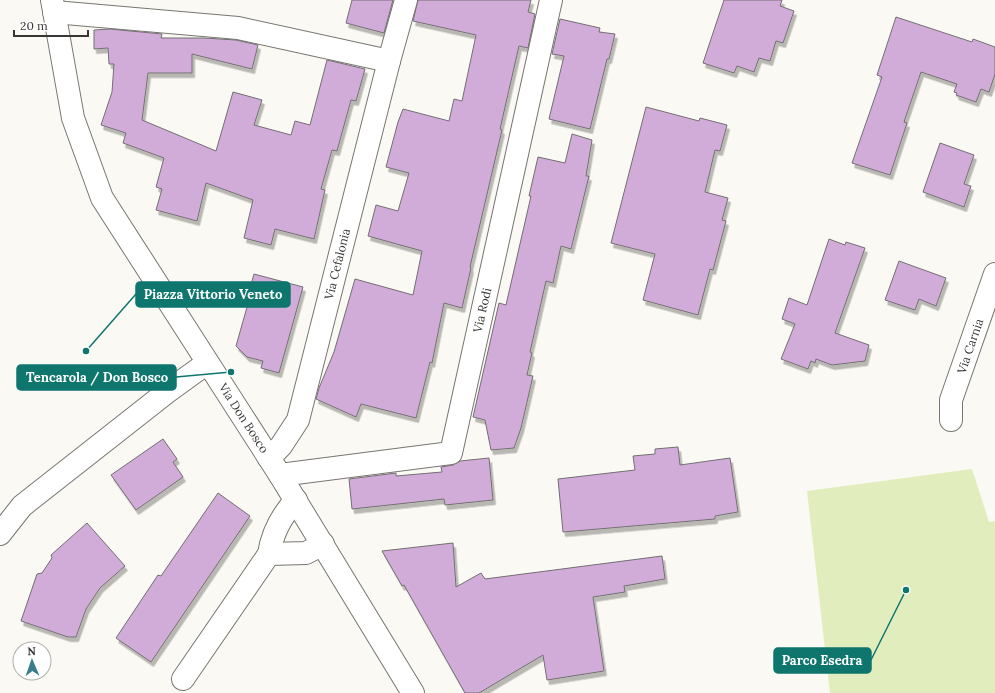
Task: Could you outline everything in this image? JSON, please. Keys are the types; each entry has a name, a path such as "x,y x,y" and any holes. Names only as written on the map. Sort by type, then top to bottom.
{"street":[{"name":"Via Cefalonia","path":"275,466 282,446 298,420 388,61 406,0"},
{"name":"Via Rodi","path":"275,466 451,453 551,0"},
{"path":"53,6 238,28 388,61"},
{"name":"Via Don Bosco","path":"53,6 73,118 102,198 183,321 207,363 275,466 413,693"},
{"name":"Via Carnia","path":"951,420 951,400 995,274"},
{"path":"0,534 22,506 167,392 207,363"},
{"path":"183,679 270,554 274,535 283,516 296,500"},
{"path":"270,554 306,553 323,544"}],"green space":[{"path":"972,469 989,522 995,521 995,693 830,693 807,491"}],"building":[{"path":"352,0 393,0 384,33 346,23"},
{"path":"418,0 531,0 528,12 535,14 528,48 519,46 500,129 502,130 462,308 444,303 432,363 430,362 416,418 361,404 356,417 316,399 334,352 355,279 413,295 422,251 368,236 376,205 398,211 409,173 386,167 398,122 403,109 449,121 454,99 462,101 476,35 413,21"},
{"path":"724,0 782,0 780,6 794,11 783,43 776,41 770,61 759,58 754,72 737,66 734,73 703,63"},
{"path":"896,17 972,42 973,39 995,47 995,74 989,92 981,89 976,102 956,95 957,93 954,92 957,84 921,72 904,122 907,123 890,175 852,163 882,77 877,75"},
{"path":"560,19 600,28 599,32 615,34 609,59 607,59 590,129 549,119 564,56 552,54"},
{"path":"110,29 162,34 161,38 236,40 258,45 252,69 192,54 192,73 148,73 142,120 216,151 233,92 262,100 254,125 291,135 295,121 310,125 327,60 365,69 356,101 351,100 337,151 332,150 321,189 325,190 314,239 275,229 271,245 244,238 253,200 206,183 197,221 156,210 162,189 156,187 164,158 123,143 126,133 101,125 112,92 114,64 109,64 108,48 94,49 94,30"},
{"path":"646,107 699,121 700,118 727,125 720,151 715,150 705,192 728,198 722,220 726,221 713,270 710,269 698,315 643,300 655,254 611,243"},
{"path":"572,134 592,140 586,176 589,176 571,249 561,246 553,283 546,281 530,352 532,353 527,375 533,376 521,428 514,448 491,450 485,420 473,417 499,303 506,305 531,196 529,196 538,157 565,163"},
{"path":"940,143 974,155 964,184 971,186 964,207 923,192"},
{"path":"829,239 845,245 846,242 865,248 835,333 869,345 865,361 832,365 816,359 815,363 811,361 808,369 781,359 795,324 782,319 789,298 807,305"},
{"path":"899,261 946,278 936,306 919,299 915,310 885,300"},
{"path":"254,274 303,287 279,373 261,368 263,361 247,357 236,346 249,300 247,299"},
{"path":"163,439 177,459 173,462 183,477 136,510 111,475"},
{"path":"678,447 680,465 730,458 738,512 715,516 715,519 563,532 558,479 635,470 633,456 655,454 655,449"},
{"path":"489,458 493,500 445,505 444,499 352,509 349,479 396,473 396,476 442,472 441,467 453,465 460,461"},
{"path":"218,493 250,516 151,662 116,638 158,575 161,576"},
{"path":"87,523 125,566 100,588 86,609 76,637 68,637 21,621 37,574 42,573 52,558 51,555"},
{"path":"453,543 456,587 481,573 485,579 662,556 665,579 624,586 625,592 593,597 604,671 547,680 543,655 479,693 465,693 404,585 402,586 382,551"}],"place":[{"name":"Piazza Vittorio Veneto","path":"86,351"},
{"name":"Tencarola / Don Bosco","path":"231,372"},
{"name":"Parco Esedra","path":"906,590"}]}
